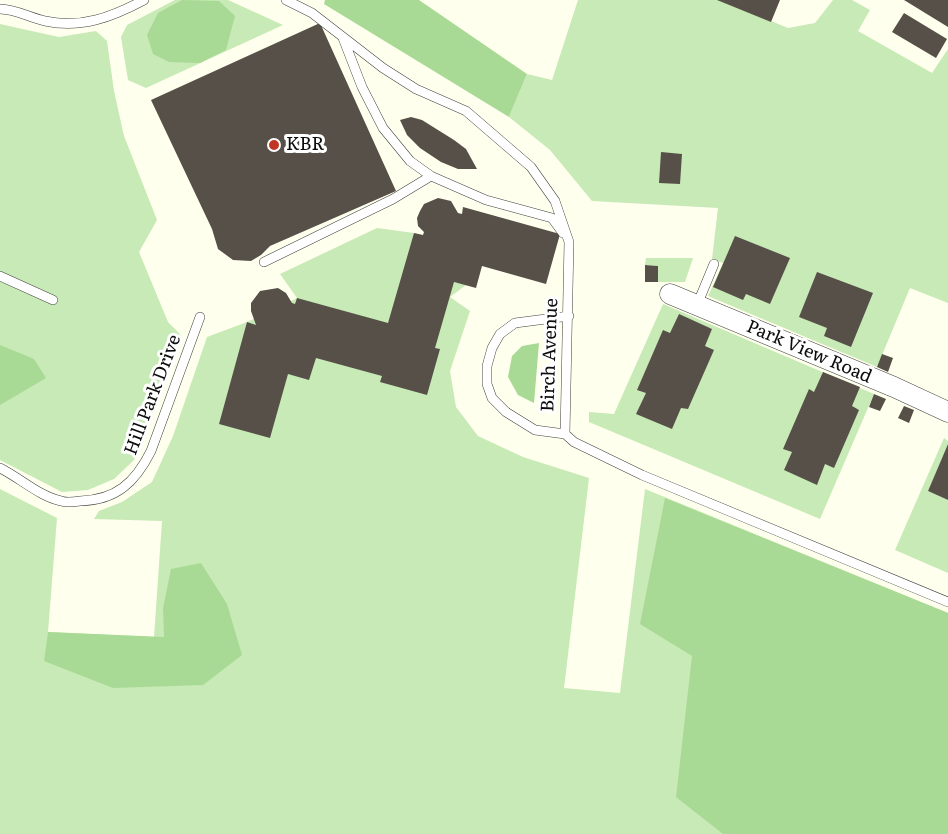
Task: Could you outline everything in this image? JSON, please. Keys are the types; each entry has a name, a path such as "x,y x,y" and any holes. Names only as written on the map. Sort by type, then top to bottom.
{"street":[{"name":"Park View Road","path":"669,294 894,387 948,412"}],"lane":[{"path":"0,9 45,21 76,25 116,15 144,0"},
{"name":"Birch Avenue","path":"286,0 312,13 383,68 416,89 466,111 531,167 555,201 569,242 565,434 573,442 642,476 948,602"},
{"path":"342,37 362,87 384,128 410,161 431,176 486,200 552,218 569,242"},
{"path":"264,262 393,199 431,176"},
{"path":"697,305 714,264"},
{"path":"0,276 53,300"},
{"path":"565,434 536,430 506,412 492,398 487,384 487,366 492,348 500,334 515,323 568,316"},
{"name":"Hill Park Drive","path":"0,468 43,493 62,501 98,500 122,489 142,470 151,452 200,317"}],"green space":[{"path":"175,0 228,0 283,25 146,88 128,80 121,37 127,25"},
{"path":"182,0 219,1 235,16 226,50 200,63 169,62 153,54 147,35 158,13"},
{"path":"325,0 419,0 527,74 509,117 324,4"},
{"path":"578,0 721,0 788,28 815,23 833,0 852,0 870,10 858,31 932,73 948,49 948,303 910,288 877,367 708,296 723,263 712,259 718,208 592,201 550,150 509,117 527,74 552,80"},
{"path":"0,24 59,37 96,31 107,41 114,91 124,136 157,220 139,252 168,322 182,336 134,460 114,479 88,490 62,492 0,460"},
{"path":"377,228 414,233 454,282 466,285 450,297 470,311 450,371 456,407 478,436 523,457 589,478 564,688 620,693 645,489 948,613 948,834 0,834 0,489 57,518 48,632 154,637 162,521 94,519 99,511 122,502 152,482 173,436 207,337 247,322 297,298 280,274"},
{"path":"646,258 693,258 685,282 658,282 658,266 645,265"},
{"path":"663,304 874,394 820,519 589,422 589,412 614,414"},
{"path":"539,343 534,403 518,395 508,377 512,356 522,346"},
{"path":"0,345 34,359 46,378 0,405"},
{"path":"944,438 948,444 928,491 948,500 948,573 895,550"},
{"path":"665,498 948,613 948,834 723,834 676,797 692,656 640,624"},
{"path":"201,563 227,604 242,655 203,685 113,688 44,661 48,632 164,637 163,608 171,569"}],"building":[{"path":"717,0 780,0 771,22"},
{"path":"904,0 948,0 948,27"},
{"path":"904,13 947,39 936,58 892,32"},
{"name":"KBR","path":"320,23 396,191 270,246 251,261 233,260 218,249 212,229 151,100"},
{"path":"411,117 422,120 466,149 477,169 458,169 441,162 420,148 407,135 400,120"},
{"path":"661,152 682,154 680,184 659,183"},
{"path":"438,198 451,201 458,213 462,214 463,207 560,234 546,284 482,266 476,288 454,282 435,348 440,349 427,395 380,382 382,376 316,358 309,380 288,374 270,438 219,424 247,322 256,325 251,303 260,291 278,288 286,293 295,304 297,298 388,323 414,233 423,235 424,232 418,226 417,218 424,204"},
{"path":"735,236 790,258 770,304 746,294 743,300 713,287"},
{"path":"645,265 658,266 658,282 645,282"},
{"path":"817,272 873,293 851,347 824,336 827,328 799,317"},
{"path":"679,314 712,329 705,346 714,350 688,409 681,408 672,429 636,414 646,393 637,390 663,330 670,333"},
{"path":"882,354 893,358 888,372 877,367"},
{"path":"823,372 860,387 852,406 859,410 834,468 825,464 817,485 784,470 792,452 783,449 809,389 814,392"},
{"path":"874,394 886,399 880,411 869,407"},
{"path":"904,406 914,410 909,423 898,418"},
{"path":"948,444 948,500 928,491"}],"place":[{"name":"KBR","path":"274,145"}]}
